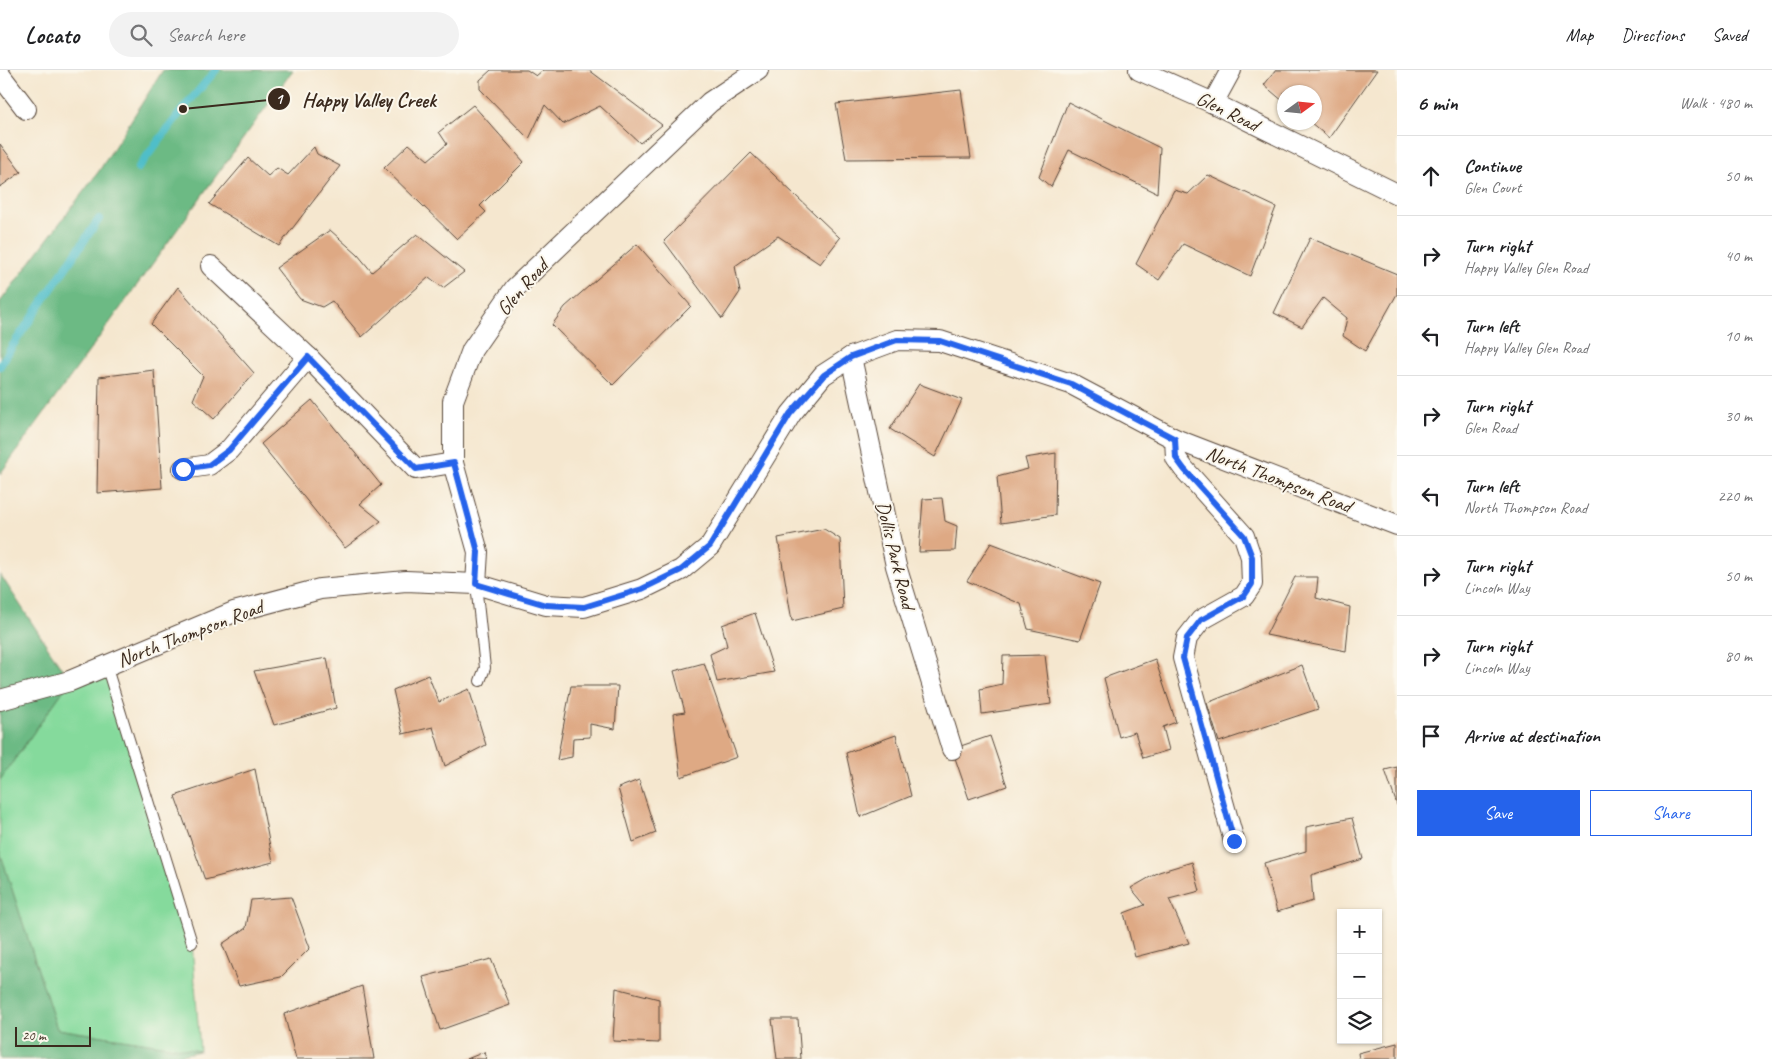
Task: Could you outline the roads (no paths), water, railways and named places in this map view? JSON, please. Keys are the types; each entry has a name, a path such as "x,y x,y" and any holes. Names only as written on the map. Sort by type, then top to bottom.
{"street":[{"name":"Glen Road","path":"476,584 478,552 454,463 453,401 472,350 515,288 710,102 758,70"},
{"name":"Glen Road","path":"1139,70 1213,103 1397,194"},
{"path":"1213,103 1231,70"},
{"path":"0,75 26,109"},
{"path":"212,266 308,357 416,469 454,463"},
{"name":"North Thompson Road","path":"0,700 70,681 234,612 320,590 406,581 476,584 546,605 584,607 642,589 681,570 710,546 790,414 824,375 851,357 897,340 940,341 1071,384 1175,439 1397,525"},
{"path":"183,469 209,465 229,450 308,357"},
{"name":"Dollis Park Road","path":"851,357 896,566 952,749"},
{"path":"1175,439 1176,458 1244,536 1252,557 1252,584 1244,596 1201,620 1187,638 1183,658 1234,841"}],"lane":[{"path":"476,584 485,668 480,681"},
{"path":"106,665 192,943"}],"waterway":[{"path":"138,168 183,109 216,70"},
{"path":"0,366 99,219"}],"place":[{"name":"Happy Valley Creek","path":"183,109"}]}
